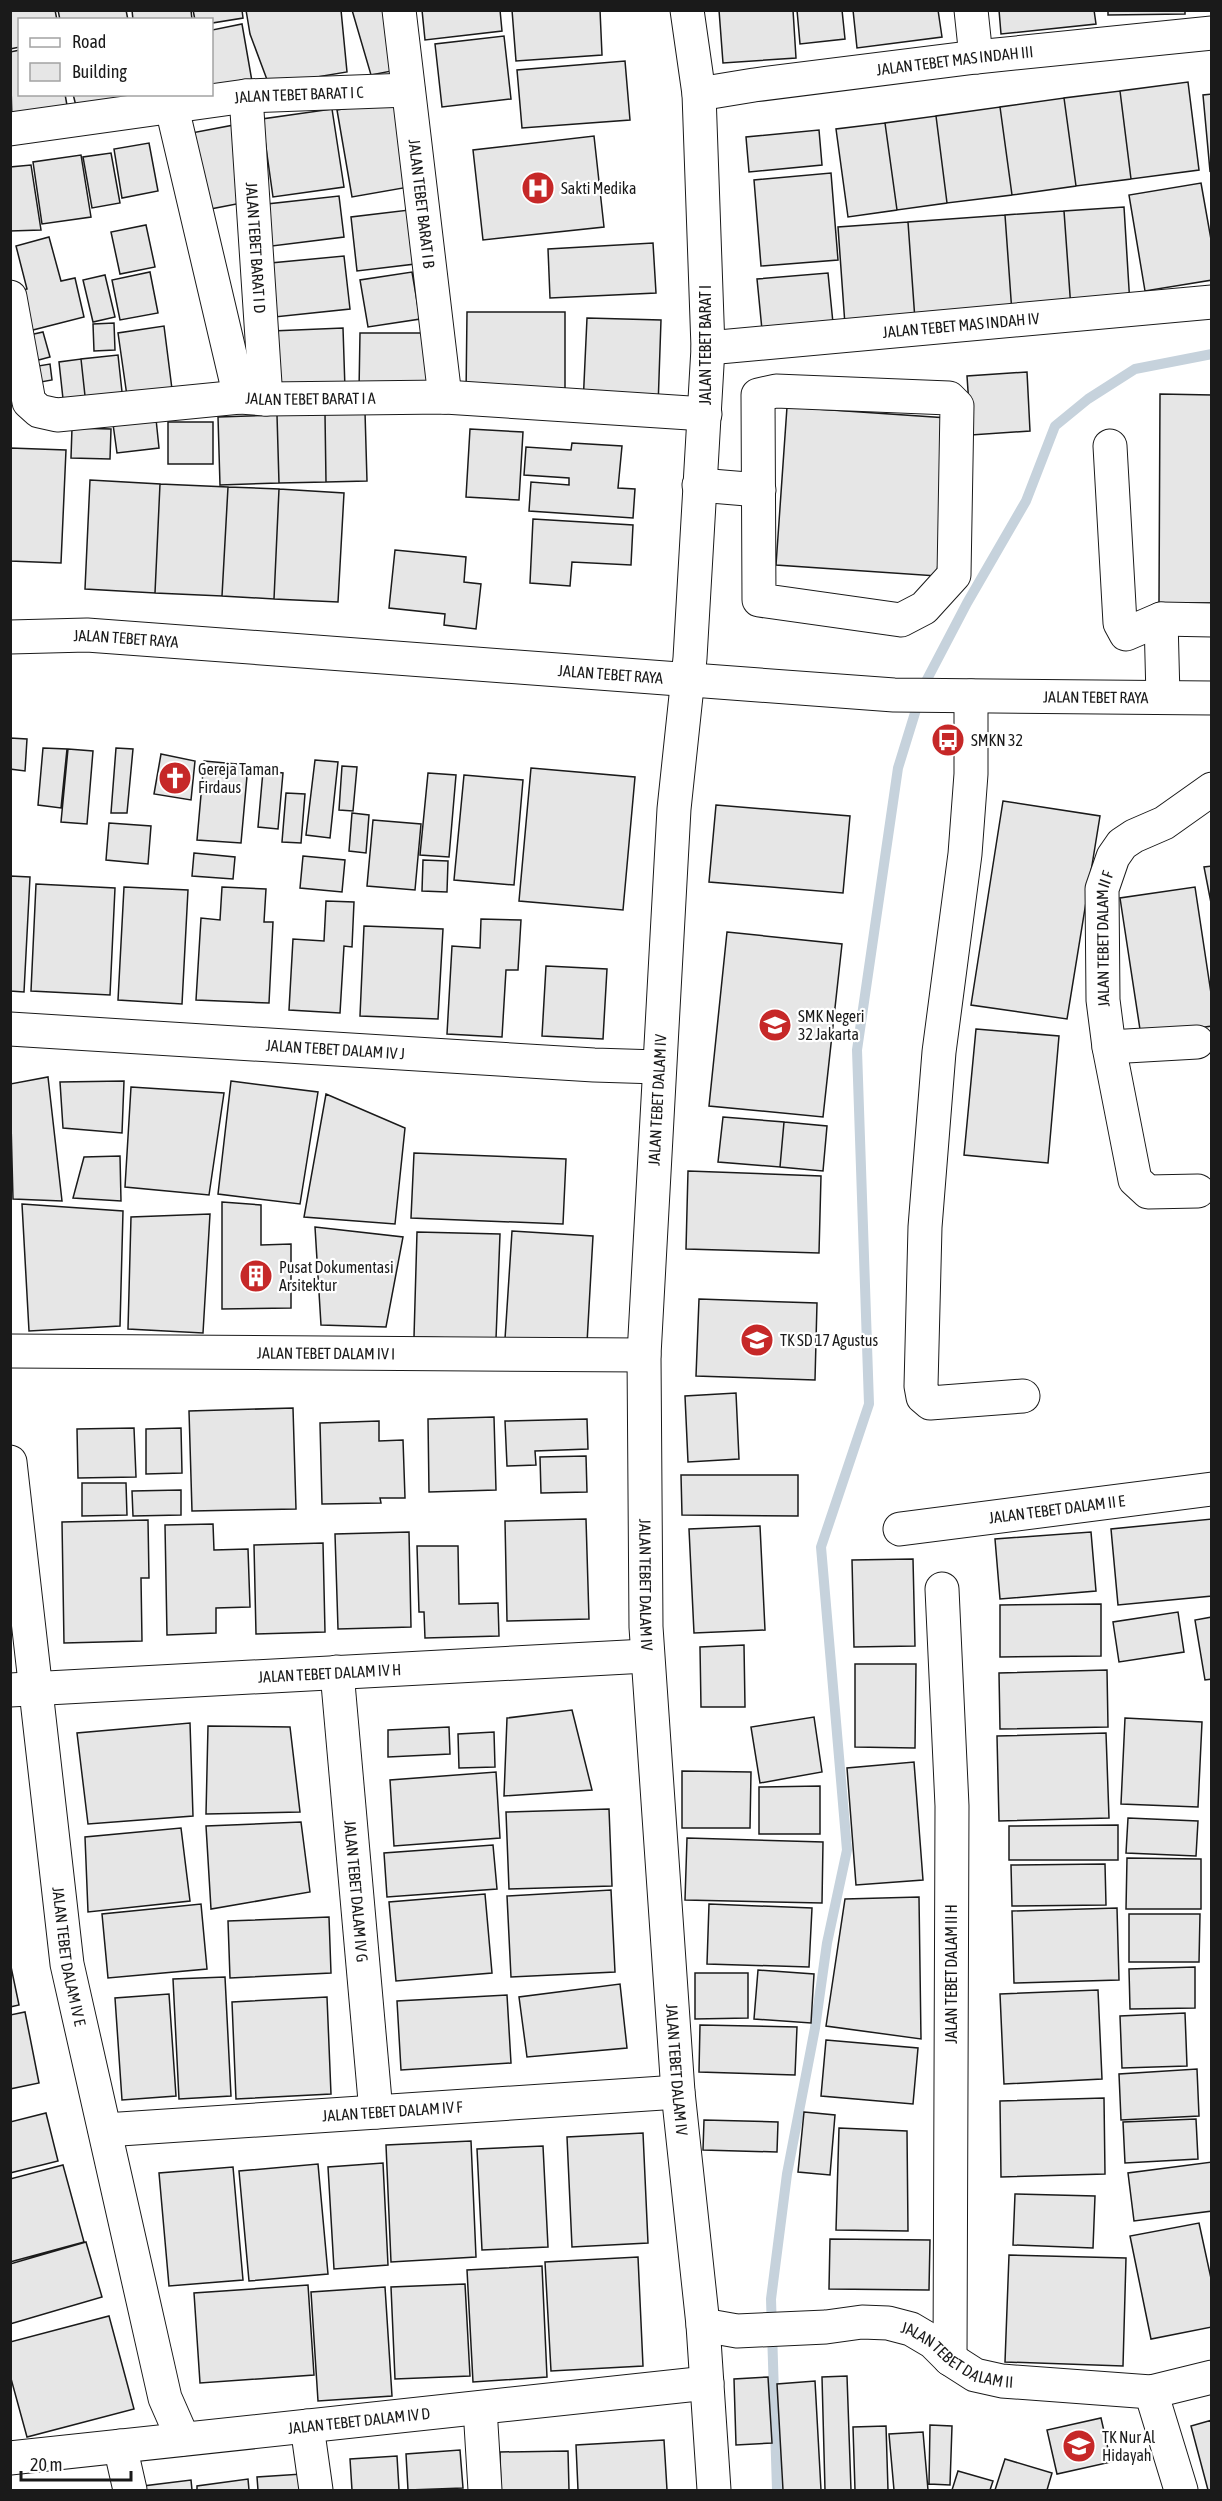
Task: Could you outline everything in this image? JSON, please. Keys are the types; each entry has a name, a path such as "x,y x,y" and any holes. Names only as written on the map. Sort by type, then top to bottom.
{"street":[{"name":"JALAN TEBET BARAT I B","path":"399,10 445,397"},
{"name":"JALAN TEBET BARAT I","path":"687,10 699,94 708,348 688,679"},
{"path":"970,10 976,57"},
{"name":"JALAN TEBET MAS INDAH III","path":"699,94 976,57 1212,33"},
{"name":"JALAN TEBET BARAT I C","path":"10,129 246,96 408,90"},
{"name":"JALAN TEBET BARAT I D","path":"246,96 253,398"},
{"path":"172,108 253,398"},
{"name":"JALAN TEBET MAS INDAH IV","path":"708,348 1212,302"},
{"name":"JALAN TEBET BARAT I A","path":"12,311 29,402 39,411 57,415 253,398 445,397 705,414"},
{"path":"776,391 950,399 957,406 954,575 924,608 901,620 759,600 759,490 758,395 776,391"},
{"path":"1110,446 1120,623 1126,633 1161,619 1212,620"},
{"path":"699,485 759,490"},
{"path":"1161,619 1163,697"},
{"name":"JALAN TEBET RAYA","path":"10,637 87,635 894,695 1212,698"},
{"name":"JALAN TEBET DALAM IV","path":"688,679 674,809 658,1066 644,1355 646,1656 678,2092 703,2325 714,2490"},
{"path":"971,696 971,774 965,854 939,1052 925,1227 921,1386 923,1397 930,1403 1023,1396"},
{"name":"JALAN TEBET DALAM II F","path":"1198,1191 1148,1192 1135,1180 1109,1047 1103,1000 1102,889 1113,857 1122,844 1164,823 1212,789"},
{"name":"JALAN TEBET DALAM IV J","path":"10,1029 594,1065 658,1066"},
{"path":"1109,1047 1197,1042"},
{"name":"JALAN TEBET DALAM IV I","path":"10,1351 644,1355"},
{"name":"JALAN TEBET DALAM IV E","path":"10,1462 23,1689 67,1964 165,2398 183,2439"},
{"name":"JALAN TEBET DALAM II E","path":"900,1529 1212,1489"},
{"name":"JALAN TEBET DALAM II H","path":"942,1589 952,1806 950,2359"},
{"name":"JALAN TEBET DALAM IV H","path":"23,1689 646,1656"},
{"name":"JALAN TEBET DALAM IV G","path":"338,1672 376,2112"},
{"name":"JALAN TEBET DALAM IV F","path":"105,2130 678,2092"},
{"name":"JALAN TEBET DALAM II","path":"703,2325 737,2331 826,2327 862,2322 888,2323 910,2329 933,2342 950,2359 975,2375 1002,2381 1151,2392 1212,2377"},
{"name":"JALAN TEBET DALAM IV D","path":"10,2458 707,2383"},
{"path":"1151,2392 1181,2490"},
{"path":"480,2408 485,2490"},
{"path":"307,2426 316,2490"},
{"path":"120,2446 130,2490"}],"building":[{"path":"10,10 55,10 57,18 18,18 18,47 10,49"},
{"path":"58,10 126,10 128,18 60,18"},
{"path":"132,10 191,10 192,18 133,18"},
{"path":"193,10 242,10 243,18 213,23 213,18 195,18"},
{"path":"246,10 341,10 347,72 269,85 250,34"},
{"path":"352,10 391,10 397,70 371,75"},
{"path":"422,10 500,10 502,31 425,40"},
{"path":"512,10 600,10 602,55 516,61"},
{"path":"719,10 793,10 796,58 723,63"},
{"path":"797,10 842,10 845,39 800,44"},
{"path":"853,10 938,10 942,37 857,48"},
{"path":"999,10 1094,10 1096,24 1001,34"},
{"path":"1108,10 1185,10 1185,14 1108,15"},
{"path":"242,24 253,87 213,88 213,30"},
{"path":"504,36 511,99 442,107 435,44"},
{"path":"18,50 18,96 65,96 68,111 12,121 10,52"},
{"path":"625,61 630,120 522,128 517,70"},
{"path":"1188,82 1199,170 1131,179 1120,91"},
{"path":"1120,91 1131,179 1076,186 1064,98"},
{"path":"1212,94 1212,170 1210,171 1203,95"},
{"path":"74,96 136,96 78,114"},
{"path":"1064,98 1076,186 1012,195 1000,107"},
{"path":"394,100 409,187 352,197 337,110"},
{"path":"1000,107 1012,195 947,203 936,116"},
{"path":"332,109 344,187 273,197 262,119"},
{"path":"936,116 947,203 897,210 885,123"},
{"path":"885,123 897,210 848,217 836,129"},
{"path":"234,125 247,202 200,211 186,134"},
{"path":"819,130 822,165 749,172 746,137"},
{"name":"Sakti Medika","path":"594,136 604,227 483,240 473,150"},
{"path":"149,143 158,191 122,198 114,149"},
{"path":"111,153 120,203 92,208 83,157"},
{"path":"81,155 91,217 42,224 33,162"},
{"path":"31,165 41,230 10,231 10,167"},
{"path":"831,173 838,260 761,266 754,180"},
{"path":"1201,183 1212,245 1212,280 1145,291 1129,195"},
{"path":"339,196 344,237 264,247 258,205"},
{"path":"1124,207 1130,305 1071,309 1064,211"},
{"path":"409,210 415,264 357,271 351,217"},
{"path":"1064,211 1071,309 1012,313 1005,215"},
{"path":"1005,215 1012,313 915,320 908,222"},
{"path":"908,222 915,320 845,325 838,227"},
{"path":"146,225 155,267 120,274 111,232"},
{"path":"49,237 61,281 75,278 84,317 25,332 15,292 27,289 16,246"},
{"path":"653,243 656,293 550,298 548,249"},
{"path":"344,256 350,309 265,318 260,264"},
{"path":"150,272 158,313 120,320 112,280"},
{"path":"412,272 420,319 368,327 360,280"},
{"path":"828,273 834,333 763,340 757,279"},
{"path":"105,275 115,317 93,322 83,280"},
{"path":"467,312 565,312 565,397 466,397"},
{"path":"587,318 661,320 658,407 583,405"},
{"path":"114,323 115,350 94,351 93,324"},
{"path":"164,326 173,397 128,403 118,333"},
{"path":"343,328 345,389 274,391 272,331"},
{"path":"43,332 50,357 31,362 25,336"},
{"path":"360,333 428,333 427,392 359,391"},
{"path":"118,355 123,401 86,405 81,359"},
{"path":"81,359 86,405 64,408 59,362"},
{"path":"50,364 52,380 30,384 26,368"},
{"path":"1027,372 1030,431 971,435 967,376"},
{"path":"1160,394 1212,395 1212,603 1159,603"},
{"path":"787,407 948,418 937,576 776,565"},
{"path":"365,412 367,481 326,482 325,414"},
{"path":"325,414 326,482 279,483 277,415"},
{"path":"277,415 279,483 220,485 218,417"},
{"path":"156,419 159,448 117,453 113,424"},
{"path":"168,422 213,422 213,464 168,464"},
{"path":"72,428 111,429 110,459 71,458"},
{"path":"470,429 523,432 519,500 466,497"},
{"path":"572,443 622,446 618,488 635,489 633,518 529,511 531,482 569,485 569,478 524,475 526,447 571,450"},
{"path":"10,448 66,450 61,563 10,561"},
{"path":"90,480 160,484 155,593 85,589"},
{"path":"160,484 228,487 222,596 155,593"},
{"path":"228,487 279,489 274,599 222,596"},
{"path":"279,489 344,493 338,602 274,599"},
{"path":"533,519 633,525 631,565 572,562 570,586 530,583"},
{"path":"395,550 466,557 464,582 481,584 476,629 444,625 445,614 389,608"},
{"path":"10,738 27,739 25,771 10,769"},
{"path":"43,748 67,749 61,808 38,805"},
{"path":"116,748 133,749 127,813 111,813"},
{"path":"68,749 93,751 87,824 61,822"},
{"name":"Gereja Taman Firdaus","path":"161,754 195,761 191,800 154,794"},
{"path":"315,760 338,762 330,838 306,835"},
{"path":"204,761 248,765 241,843 197,840"},
{"path":"342,766 357,767 353,811 339,810"},
{"path":"531,768 635,777 623,910 519,901"},
{"path":"263,771 283,773 278,829 258,827"},
{"path":"428,773 456,775 449,857 420,855"},
{"path":"464,775 523,780 514,885 454,880"},
{"path":"286,793 305,794 301,843 282,842"},
{"path":"1003,801 1100,816 1067,1019 971,1005"},
{"path":"716,805 850,816 843,893 709,882"},
{"path":"352,813 369,815 366,853 349,851"},
{"path":"373,820 421,824 415,890 367,886"},
{"path":"109,823 151,826 148,864 106,860"},
{"path":"194,853 235,857 233,879 192,876"},
{"path":"303,856 345,860 342,892 300,888"},
{"path":"423,860 448,861 447,892 422,891"},
{"path":"1212,866 1212,908 1204,867"},
{"path":"10,876 30,877 24,992 10,991"},
{"path":"36,884 115,888 110,995 31,991"},
{"path":"124,887 188,890 182,1004 118,1000"},
{"path":"222,887 266,889 264,922 273,922 269,1003 196,1000 201,918 220,920"},
{"path":"1195,887 1212,1000 1212,1026 1141,1036 1120,898"},
{"path":"326,901 354,902 352,947 344,946 340,1013 289,1010 293,939 324,941"},
{"path":"481,919 521,920 518,970 506,970 502,1037 447,1034 452,946 480,948"},
{"path":"364,926 443,929 438,1019 360,1016"},
{"name":"SMK Negeri 32 Jakarta","path":"727,932 842,944 823,1117 709,1106"},
{"path":"546,966 607,969 603,1039 542,1036"},
{"path":"976,1029 1059,1036 1048,1163 964,1155"},
{"path":"48,1077 62,1201 13,1199 10,1084"},
{"path":"124,1081 122,1133 63,1128 60,1082"},
{"path":"231,1081 318,1092 300,1204 218,1194"},
{"path":"131,1087 224,1093 209,1195 125,1187"},
{"path":"326,1094 405,1128 395,1224 304,1217"},
{"path":"723,1117 784,1122 780,1167 718,1162"},
{"path":"784,1122 827,1126 823,1171 780,1167"},
{"path":"414,1153 566,1159 563,1224 411,1218"},
{"path":"120,1156 121,1201 73,1198 84,1157"},
{"path":"688,1171 821,1176 819,1253 686,1249"},
{"name":"Pusat Dokumentasi Arsitektur","path":"222,1202 261,1205 261,1245 291,1244 291,1308 222,1309"},
{"path":"22,1204 123,1211 120,1326 29,1331"},
{"path":"210,1214 203,1333 128,1329 131,1217"},
{"path":"315,1227 403,1237 386,1327 321,1325"},
{"path":"512,1231 593,1236 587,1343 505,1339"},
{"path":"417,1232 500,1234 496,1339 414,1337"},
{"name":"TK SD 17 Agustus","path":"699,1299 817,1303 815,1380 696,1376"},
{"path":"736,1393 739,1459 688,1462 685,1396"},
{"path":"293,1408 296,1509 192,1511 189,1411"},
{"path":"494,1417 496,1490 429,1492 428,1419"},
{"path":"587,1419 588,1449 535,1451 536,1465 507,1466 505,1421"},
{"path":"379,1421 379,1441 403,1440 405,1498 380,1498 381,1503 322,1504 320,1423"},
{"path":"134,1428 136,1477 78,1478 77,1429"},
{"path":"181,1428 182,1473 146,1474 146,1429"},
{"path":"586,1456 587,1492 541,1493 540,1457"},
{"path":"681,1475 798,1475 798,1516 682,1515"},
{"path":"82,1483 126,1483 127,1515 82,1516"},
{"path":"181,1490 181,1515 133,1516 132,1491"},
{"path":"586,1519 589,1619 507,1621 505,1521"},
{"path":"1212,1519 1212,1596 1118,1605 1111,1529"},
{"path":"148,1520 149,1578 141,1578 142,1641 64,1643 62,1522"},
{"path":"213,1524 214,1550 248,1549 250,1607 216,1608 216,1633 167,1635 165,1525"},
{"path":"760,1526 765,1630 694,1633 689,1529"},
{"path":"409,1532 411,1627 338,1629 335,1534"},
{"path":"1091,1532 1096,1591 1000,1599 995,1539"},
{"path":"323,1543 325,1632 256,1634 254,1545"},
{"path":"417,1546 458,1546 459,1604 498,1603 499,1636 425,1638 424,1612 419,1612"},
{"path":"913,1559 915,1646 854,1647 852,1560"},
{"path":"1101,1604 1101,1656 1000,1657 1000,1605"},
{"path":"1178,1612 1184,1652 1119,1662 1113,1622"},
{"path":"1212,1617 1212,1679 1205,1680 1195,1620"},
{"path":"744,1645 745,1707 701,1707 700,1647"},
{"path":"855,1664 916,1664 915,1748 855,1747"},
{"path":"1107,1670 1108,1727 1000,1729 999,1673"},
{"path":"572,1710 592,1790 504,1796 507,1718"},
{"path":"814,1717 822,1772 760,1783 751,1727"},
{"path":"1125,1718 1202,1722 1198,1807 1121,1804"},
{"path":"190,1723 193,1816 88,1824 77,1733"},
{"path":"208,1726 290,1727 300,1812 206,1814"},
{"path":"449,1727 450,1754 388,1757 388,1730"},
{"path":"494,1732 495,1767 459,1768 458,1734"},
{"path":"1106,1733 1109,1818 999,1821 997,1736"},
{"path":"914,1762 923,1880 856,1885 847,1768"},
{"path":"682,1771 751,1772 750,1828 682,1828"},
{"path":"496,1772 500,1838 394,1846 390,1780"},
{"path":"820,1786 820,1834 759,1834 759,1787"},
{"path":"609,1809 612,1886 509,1889 506,1812"},
{"path":"1128,1818 1198,1821 1196,1856 1126,1853"},
{"path":"301,1822 310,1892 211,1909 206,1826"},
{"path":"1118,1825 1118,1860 1009,1860 1009,1826"},
{"path":"181,1828 190,1901 88,1912 85,1837"},
{"path":"687,1838 823,1842 822,1903 685,1900"},
{"path":"493,1845 497,1889 387,1897 384,1853"},
{"path":"1127,1858 1201,1859 1201,1909 1126,1909"},
{"path":"1105,1864 1106,1905 1012,1906 1011,1865"},
{"path":"611,1890 615,1972 511,1977 507,1896"},
{"path":"485,1894 492,1973 396,1981 389,1902"},
{"path":"919,1897 921,2039 826,2026 845,1899"},
{"path":"201,1904 207,1969 108,1978 102,1914"},
{"path":"709,1904 812,1908 809,1967 707,1964"},
{"path":"1117,1908 1119,1980 1014,1983 1012,1911"},
{"path":"1129,1914 1200,1914 1199,1962 1129,1962"},
{"path":"329,1917 331,1973 230,1978 228,1921"},
{"path":"10,1962 19,2005 10,2007"},
{"path":"1195,1967 1195,2008 1130,2009 1129,1969"},
{"path":"758,1970 814,1974 811,2023 754,2019"},
{"path":"695,1973 748,1973 748,2018 695,2019"},
{"path":"225,1977 231,2096 179,2099 173,1979"},
{"path":"620,1984 627,2048 527,2057 519,1997"},
{"path":"1098,1990 1102,2079 1004,2084 1000,1994"},
{"path":"169,1994 176,2096 122,2100 115,1998"},
{"path":"507,1995 511,2063 401,2070 397,2001"},
{"path":"327,1997 331,2094 236,2099 232,2002"},
{"path":"25,2012 39,2083 10,2089 10,2015"},
{"path":"1185,2013 1187,2066 1122,2068 1120,2016"},
{"path":"700,2025 797,2027 795,2075 699,2072"},
{"path":"826,2040 918,2048 913,2104 821,2096"},
{"path":"1197,2069 1199,2116 1121,2120 1119,2074"},
{"path":"1104,2098 1105,2174 1001,2177 1000,2101"},
{"path":"804,2112 835,2115 830,2175 798,2172"},
{"path":"46,2113 58,2161 10,2173 10,2122"},
{"path":"1196,2119 1198,2159 1125,2163 1123,2122"},
{"path":"704,2120 778,2122 777,2152 703,2150"},
{"path":"839,2128 907,2131 908,2231 836,2230"},
{"path":"643,2133 648,2243 572,2247 567,2137"},
{"path":"471,2141 476,2257 391,2262 386,2145"},
{"path":"543,2146 548,2247 482,2250 477,2149"},
{"path":"1212,2162 1212,2211 1134,2221 1128,2173"},
{"path":"383,2163 388,2265 334,2269 328,2167"},
{"path":"318,2164 328,2274 249,2281 239,2171"},
{"path":"63,2165 84,2242 10,2262 10,2179"},
{"path":"233,2167 243,2280 169,2286 159,2173"},
{"path":"1015,2194 1095,2196 1093,2248 1013,2245"},
{"path":"1199,2223 1212,2283 1212,2327 1151,2339 1130,2236"},
{"path":"830,2239 930,2240 929,2290 829,2289"},
{"path":"86,2242 102,2297 10,2324 10,2264"},
{"path":"1009,2255 1126,2258 1123,2366 1005,2362"},
{"path":"638,2257 643,2366 551,2371 545,2262"},
{"path":"542,2266 547,2377 473,2382 467,2270"},
{"path":"465,2284 470,2376 395,2379 391,2287"},
{"path":"308,2285 314,2375 200,2383 194,2293"},
{"path":"385,2287 392,2396 318,2401 311,2292"},
{"path":"109,2316 134,2409 27,2437 10,2375 10,2342"},
{"path":"847,2376 851,2490 825,2490 822,2377"},
{"path":"768,2377 772,2443 736,2445 734,2379"},
{"path":"815,2381 821,2490 783,2490 777,2384"},
{"name":"TK Nur Al Hidayah","path":"1101,2418 1111,2462 1057,2474 1047,2430"},
{"path":"1212,2420 1212,2490 1208,2490 1191,2426"},
{"path":"930,2425 952,2426 950,2485 929,2484"},
{"path":"886,2426 888,2490 855,2490 853,2427"},
{"path":"923,2432 928,2490 894,2490 889,2434"},
{"path":"664,2440 667,2490 578,2490 576,2445"},
{"path":"460,2450 463,2488 408,2490 406,2454"},
{"path":"568,2451 569,2490 501,2490 500,2452"},
{"path":"397,2456 399,2490 352,2490 350,2459"},
{"path":"1005,2459 1052,2473 1047,2490 995,2490"},
{"path":"958,2471 993,2481 990,2490 952,2490"},
{"path":"302,2474 303,2490 258,2490 257,2477"},
{"path":"248,2479 249,2490 197,2490 197,2486"},
{"path":"191,2480 192,2490 143,2490 143,2486"}],"waterway":[{"path":"777,2490 771,2299 787,2174 815,2028 827,1943 847,1850 821,1547 869,1404 857,1050 898,768 923,687 967,603 1026,501 1055,426 1088,399 1135,369 1212,354"}],"place":[{"name":"Sakti Medika","path":"538,188"},
{"name":"SMKN 32","path":"948,740"},
{"name":"Gereja Taman Firdaus","path":"175,778"},
{"name":"SMK Negeri 32 Jakarta","path":"775,1025"},
{"name":"Pusat Dokumentasi Arsitektur","path":"256,1276"},
{"name":"TK SD 17 Agustus","path":"757,1340"},
{"name":"TK Nur Al Hidayah","path":"1079,2446"}]}
